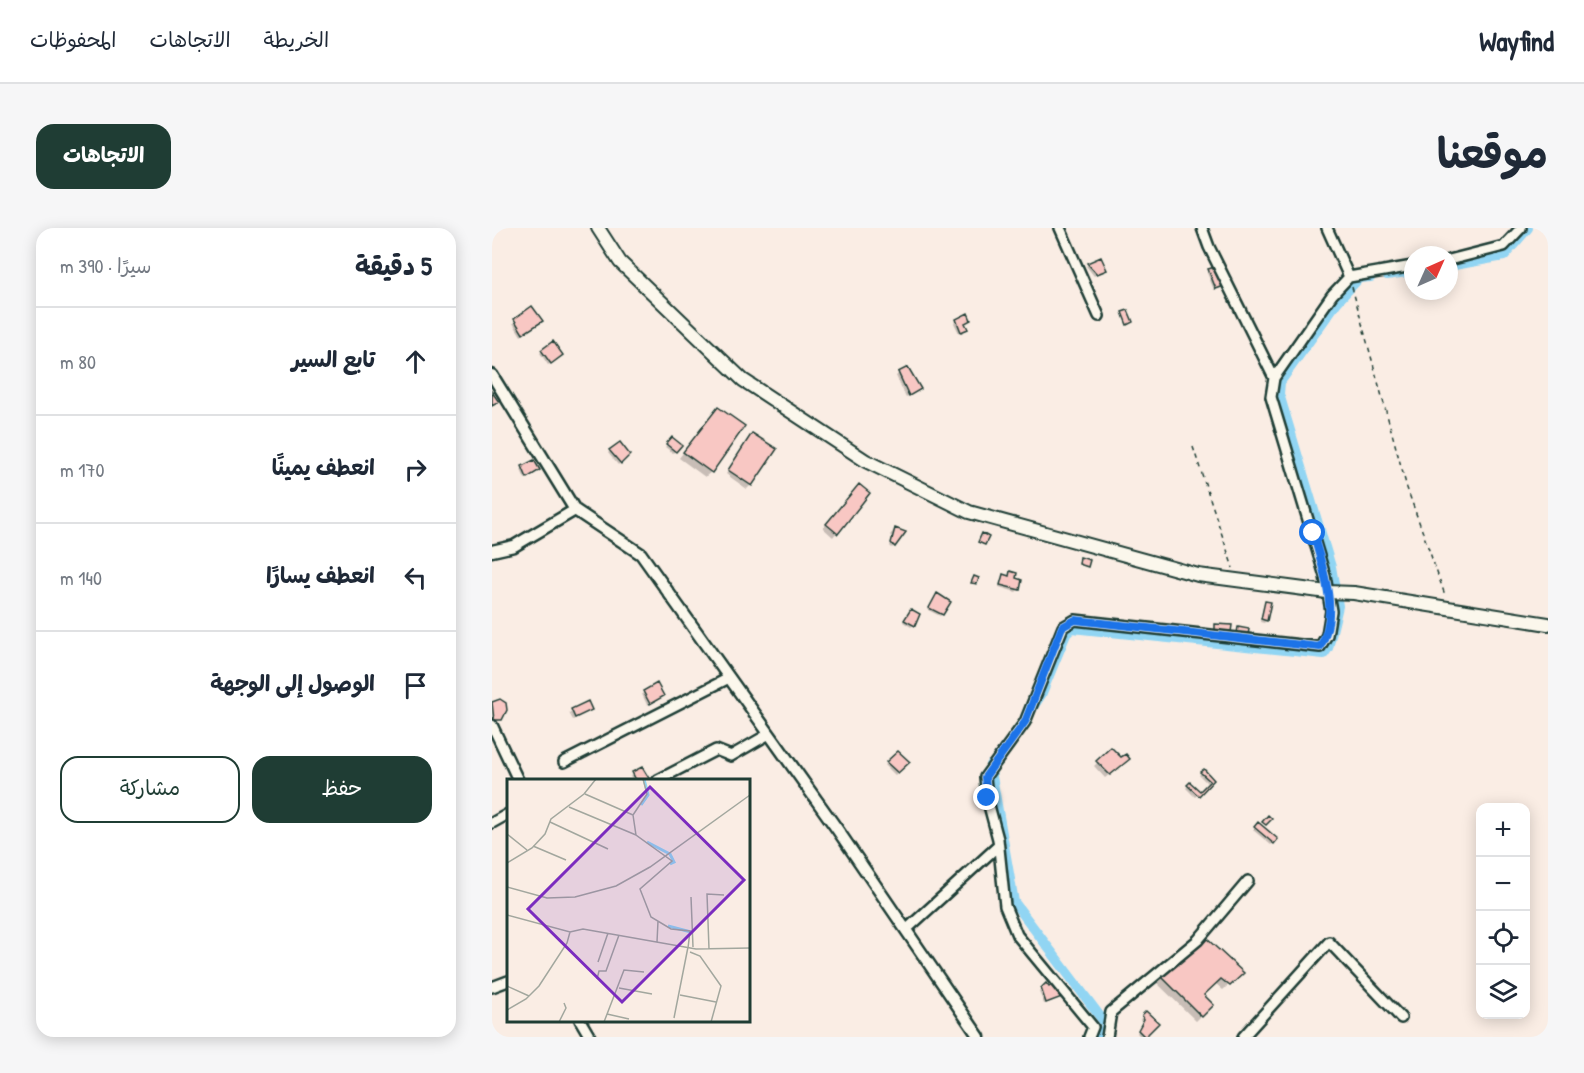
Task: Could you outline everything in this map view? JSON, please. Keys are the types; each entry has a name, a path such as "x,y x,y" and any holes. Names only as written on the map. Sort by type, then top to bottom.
{"main road":[{"path":"598,228 620,262 743,380 866,461 969,512 1198,575 1327,592 1354,593 1548,624"}],"street":[{"path":"1060,228 1099,316"},
{"path":"1202,228 1209,247 1274,378"},
{"path":"1328,228 1349,277"},
{"path":"1458,258 1504,246 1521,228"},
{"path":"1089,1037 1093,1027 1017,935 1005,906 998,846 987,798 985,777 1025,722 1062,627 1075,620 1320,647 1327,635 1331,611 1319,555 1271,397 1274,378 1332,295 1349,277 1404,268"},
{"path":"492,375 575,510 641,554 979,1037"},
{"path":"492,551 514,546 575,510"},
{"path":"564,762 729,678"},
{"path":"492,725 518,779"},
{"path":"660,779 716,750 731,756 769,734"},
{"path":"492,823 507,815"},
{"path":"906,930 998,846"},
{"path":"1107,1037 1111,1012 1198,940 1248,881"},
{"path":"1243,1037 1329,942 1401,1018"},
{"path":"492,987 507,981"},
{"path":"581,1022 590,1037"}],"path":[{"path":"1349,277 1404,478 1445,596 1447,608"},
{"path":"1193,447 1233,571"}],"building":[{"path":"1101,257 1107,270 1097,274 1087,263"},
{"path":"1215,267 1224,286 1216,289 1208,269"},
{"path":"532,306 543,321 523,334 514,319"},
{"path":"1128,310 1133,322 1127,325 1122,312"},
{"path":"968,313 971,320 965,323 968,329 961,332 956,319"},
{"path":"553,341 563,355 551,364 541,350"},
{"path":"908,367 921,389 909,396 898,372"},
{"path":"492,392 499,402 492,406"},
{"path":"718,407 745,426 712,473 683,452"},
{"path":"752,433 777,449 752,486 728,470"},
{"path":"672,437 682,445 676,452 666,444"},
{"path":"620,442 630,455 621,464 609,450"},
{"path":"534,460 540,470 527,478 522,466"},
{"path":"859,484 870,493 838,534 826,524"},
{"path":"895,528 906,532 895,547 891,543"},
{"path":"982,533 989,537 985,545 978,542"},
{"path":"1080,557 1090,560 1088,567 1079,564"},
{"path":"1010,571 1017,573 1016,578 1022,580 1020,590 1000,585 1003,574 1009,576"},
{"path":"974,576 979,578 977,584 971,583"},
{"path":"937,593 951,602 943,615 929,608"},
{"path":"1265,601 1271,602 1267,621 1261,619"},
{"path":"911,609 920,614 915,626 904,620"},
{"path":"1215,624 1232,625 1231,632 1215,630"},
{"path":"1238,627 1249,629 1248,635 1237,633"},
{"path":"657,683 664,696 650,704 643,691"},
{"path":"500,699 506,703 507,710 502,720 494,720 492,702"},
{"path":"588,701 592,710 575,718 571,709"},
{"path":"1111,747 1121,757 1126,754 1130,759 1110,775 1096,761"},
{"path":"898,751 910,762 898,773 886,762"},
{"path":"642,767 649,779 636,779 632,772"},
{"path":"1204,769 1214,780 1199,796 1187,785 1190,782 1200,791 1210,781 1200,772"},
{"path":"1268,815 1272,819 1266,825 1262,822"},
{"path":"1258,822 1278,839 1274,844 1254,827"},
{"path":"1205,937 1244,973 1230,986 1221,979 1204,995 1214,1005 1202,1017 1161,976"},
{"path":"1046,983 1049,987 1053,984 1062,997 1046,1003 1041,988"},
{"path":"1146,1011 1159,1023 1145,1037 1138,1030 1144,1019 1142,1015"}],"waterway":[{"path":"1458,264 1504,256 1528,228"},
{"path":"1387,275 1404,272"},
{"path":"1033,707 1041,695 1066,634 1072,628 1324,654 1328,648 1338,606 1331,567 1279,394 1280,382 1337,302 1359,278 1371,277"},
{"path":"990,765 1014,902 1108,1027 1094,1037"}],"route":[{"path":"987,798 985,777 1025,722 1062,627 1075,620 1320,647 1327,635 1331,611 1325,576 1313,533"}]}
